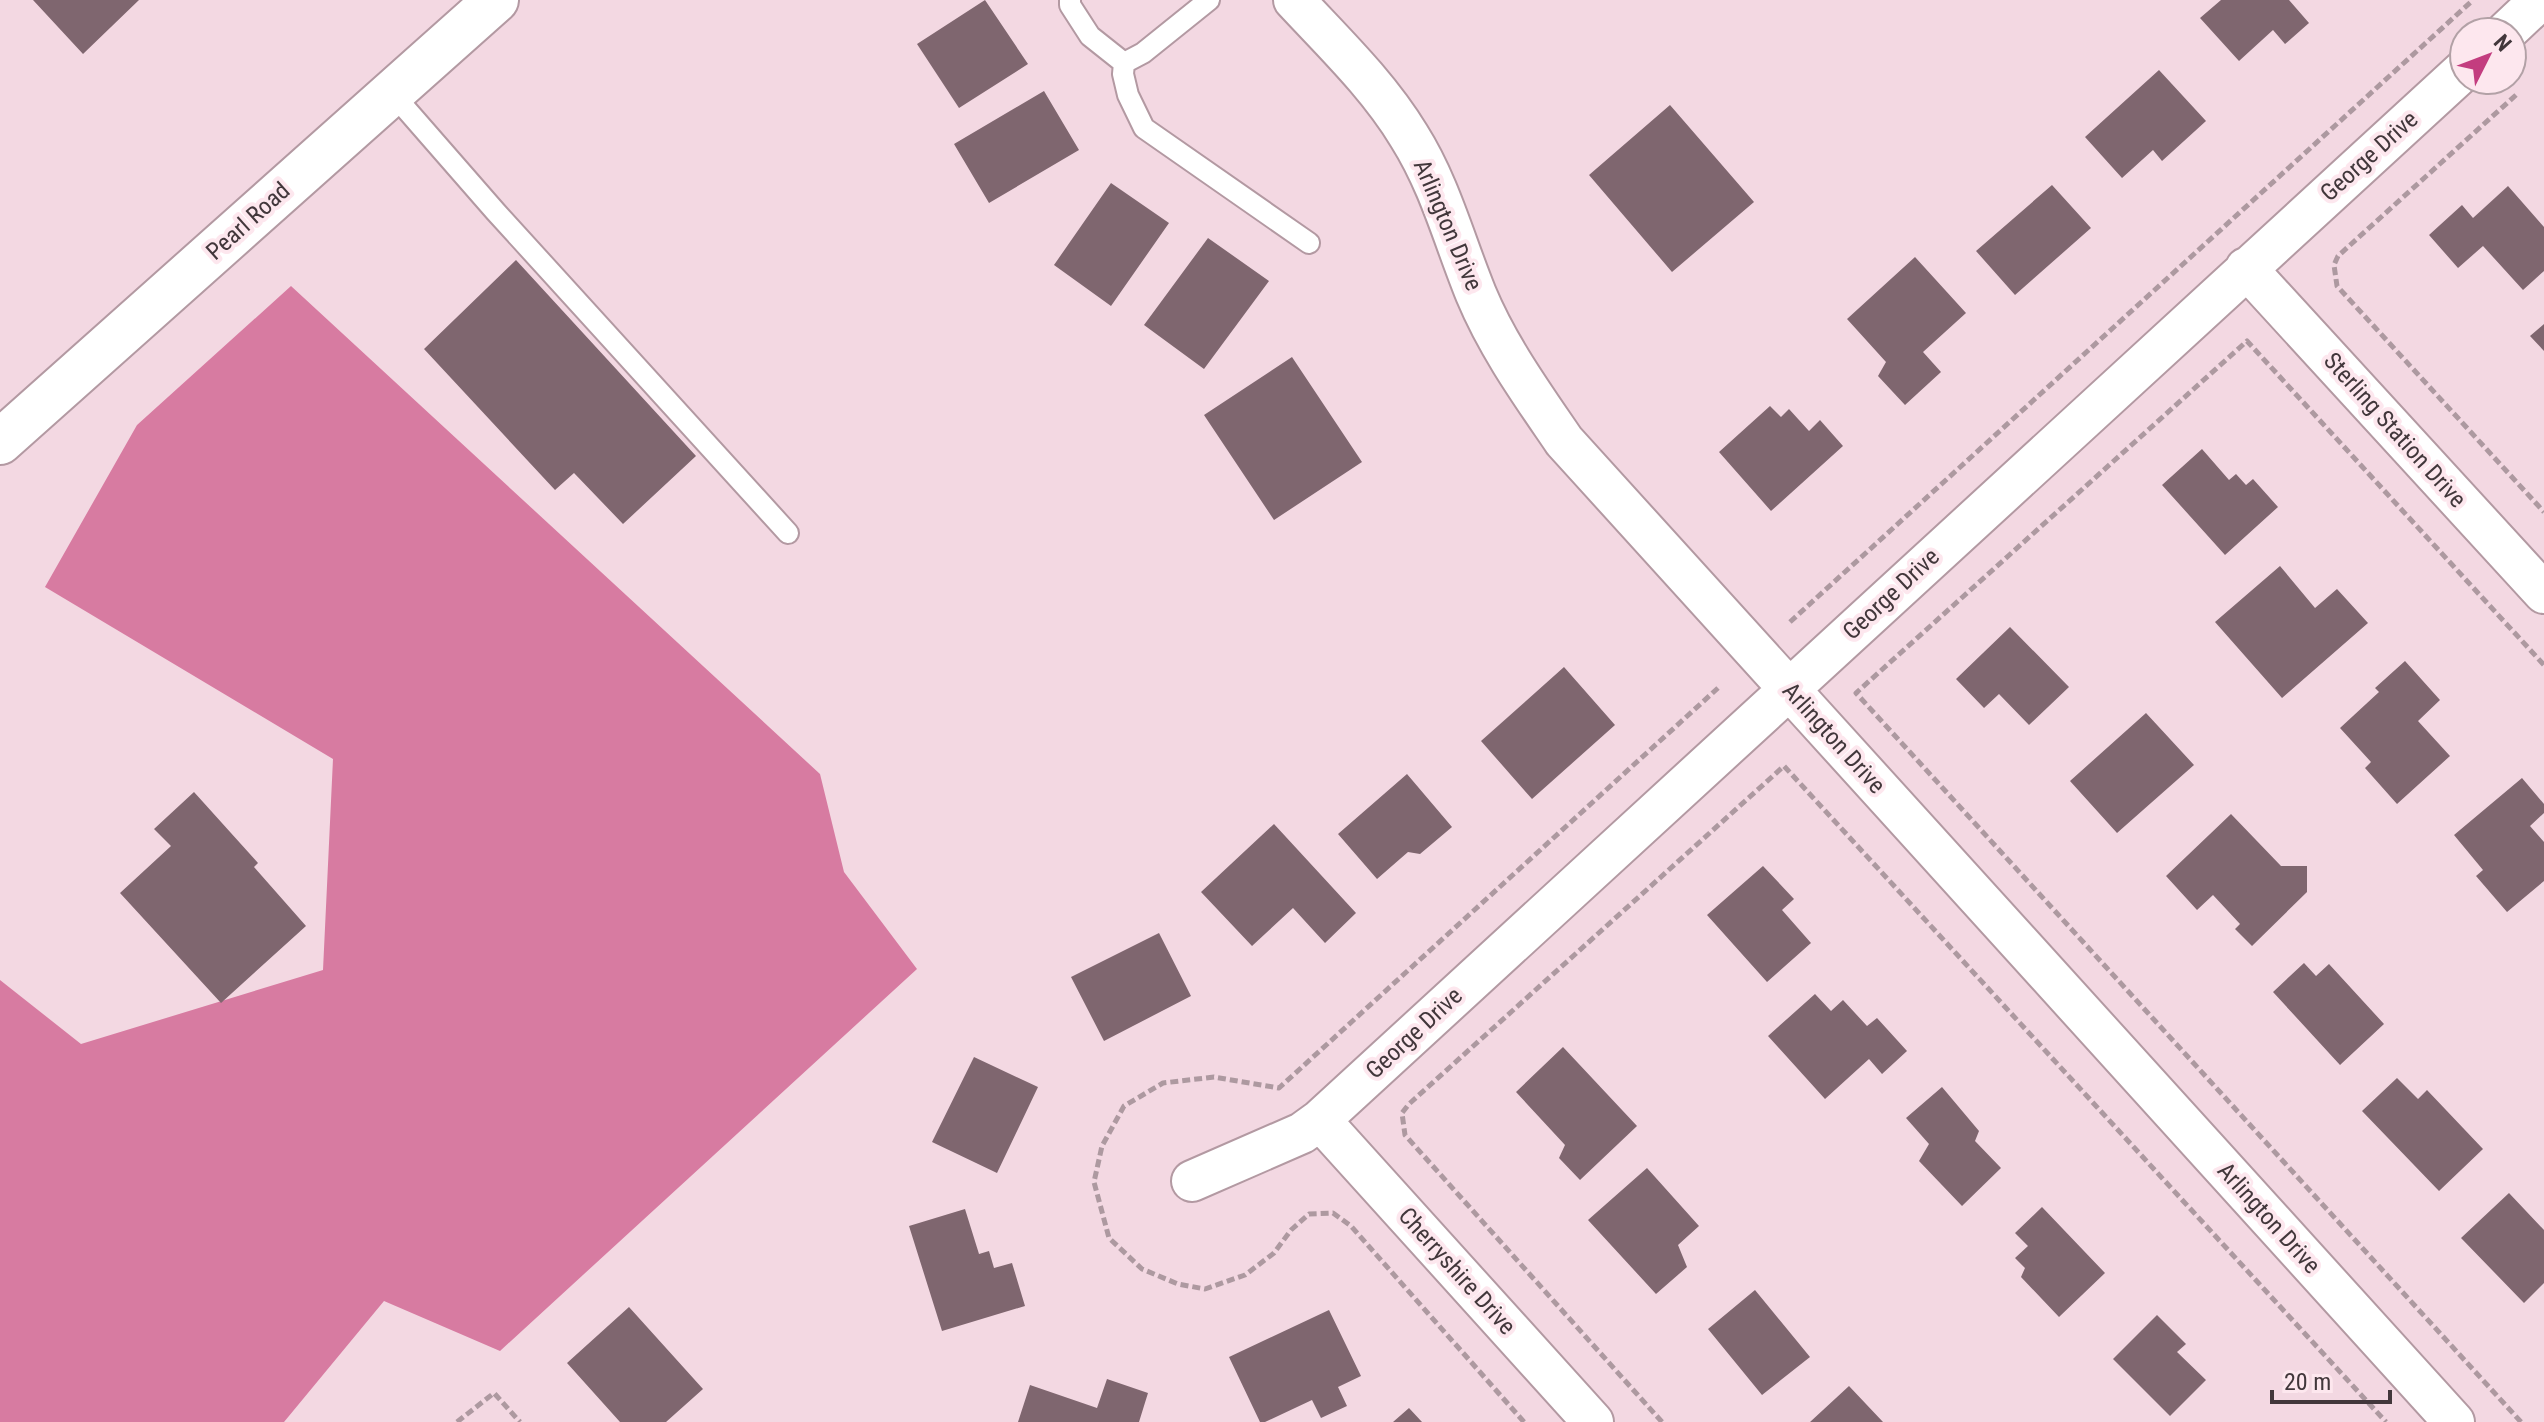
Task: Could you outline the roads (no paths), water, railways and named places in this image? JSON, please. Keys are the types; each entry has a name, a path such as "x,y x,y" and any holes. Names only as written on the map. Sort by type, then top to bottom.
{"main road":[{"name":"Pearl Road","path":"0,442 496,0"}],"street":[{"name":"Arlington Drive","path":"1294,0 1371,83 1410,136 1443,202 1477,296 1516,371 1564,441 2454,1422"},
{"path":"2523,16 2540,0"},
{"name":"George Drive","path":"1192,1181 1302,1133 1320,1120 2448,85"},
{"name":"Sterling Station Drive","path":"2246,268 2544,593"},
{"name":"Cherryshire Drive","path":"1320,1120 1593,1422"}],"lane":[{"path":"1070,0 1070,5 1090,36 1124,63"},
{"path":"1124,63 1143,53 1209,0"},
{"path":"1124,63 1128,95 1144,128 1309,243"},
{"path":"392,93 788,533"}]}
